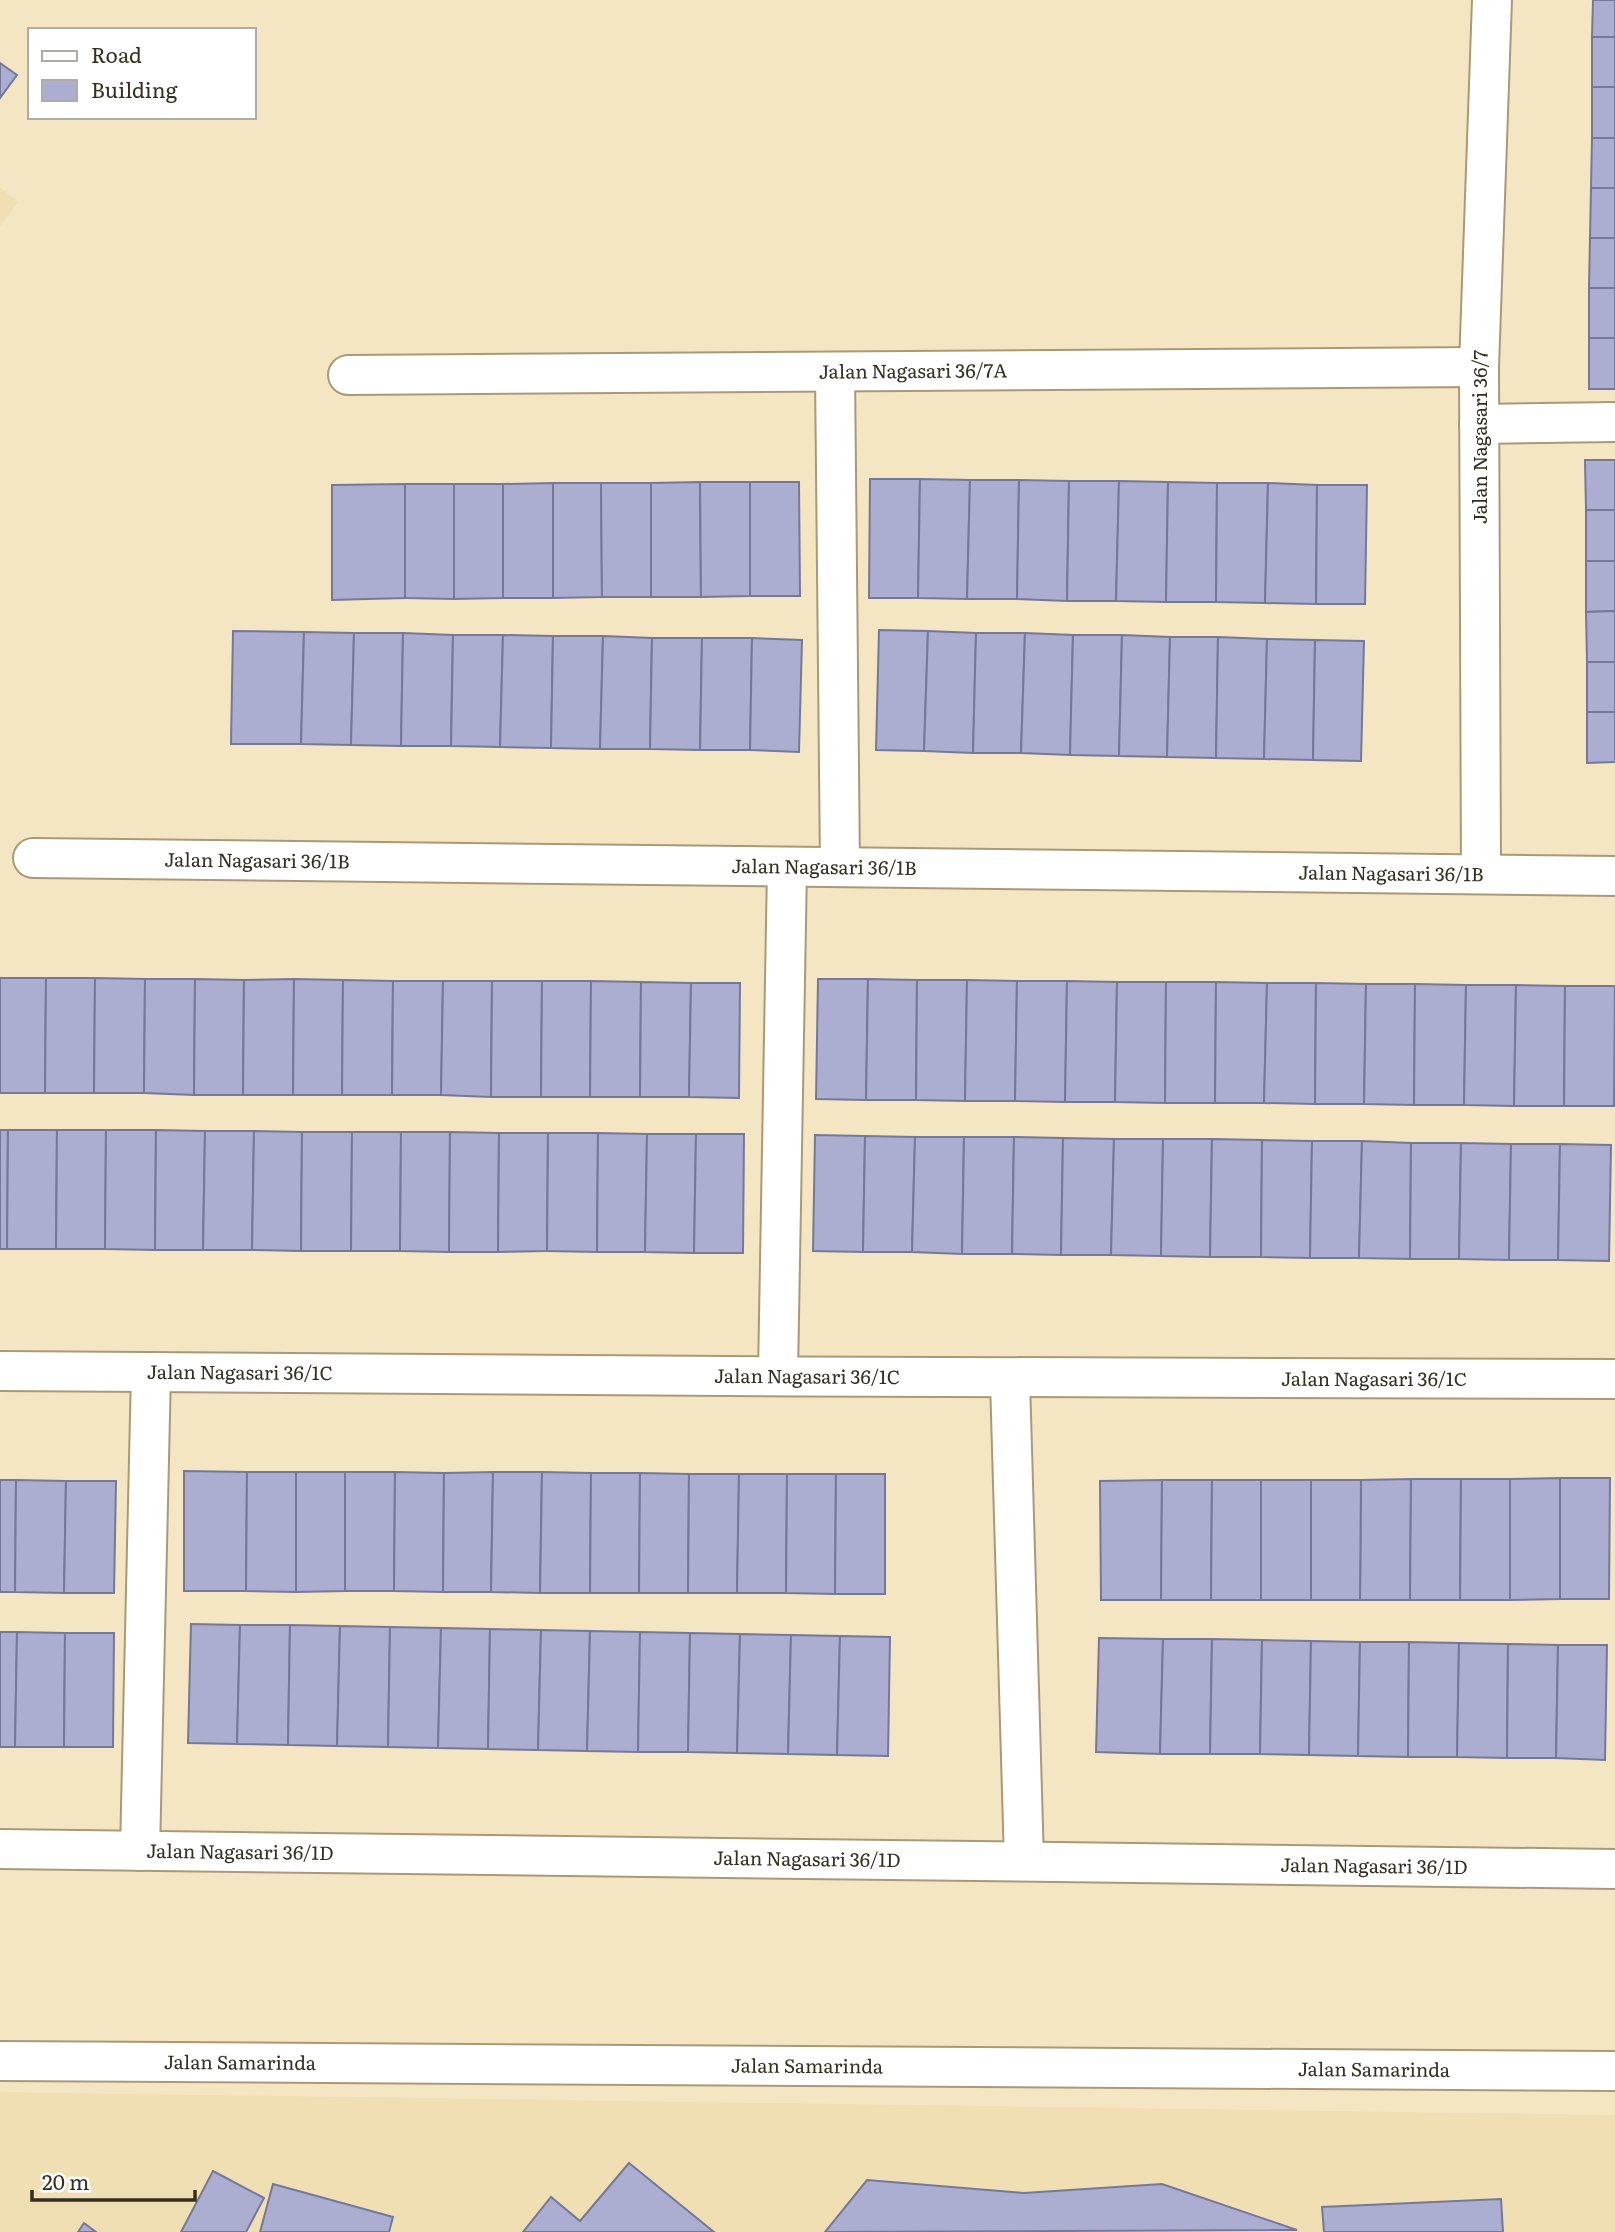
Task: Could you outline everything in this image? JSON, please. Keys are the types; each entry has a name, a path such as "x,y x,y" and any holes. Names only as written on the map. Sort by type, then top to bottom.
{"street":[{"name":"Jalan Nagasari 36/7","path":"1481,874 1479,367 1492,0"},
{"name":"Jalan Nagasari 36/7A","path":"348,375 1479,367"},
{"path":"835,372 839,867"},
{"path":"1479,424 1615,422"},
{"name":"Jalan Nagasari 36/1B","path":"33,858 1615,876"},
{"path":"778,1374 787,867"},
{"name":"Jalan Nagasari 36/1C","path":"0,1371 778,1374 1010,1380 1615,1379"},
{"path":"139,1851 151,1371"},
{"path":"1010,1380 1024,1861"},
{"name":"Jalan Nagasari 36/1D","path":"0,1849 1615,1869"},
{"name":"Jalan Samarinda","path":"0,2060 1615,2071"}],"shaded area":[{"path":"0,187 18,202 0,227"},
{"path":"0,2092 1615,2115 1615,2232 0,2232"}],"building":[{"path":"1593,0 1615,0 1615,37 1592,37"},
{"path":"1592,37 1615,37 1615,87 1592,87"},
{"path":"0,63 17,75 0,98"},
{"path":"1592,87 1615,87 1615,138 1592,138"},
{"path":"1592,138 1615,138 1615,188 1591,188"},
{"path":"1591,188 1615,188 1615,238 1590,238"},
{"path":"1590,238 1615,238 1615,288 1589,288"},
{"path":"1589,288 1615,288 1615,338 1589,338"},
{"path":"1589,338 1615,338 1615,389 1589,389"},
{"path":"1585,460 1615,460 1615,510 1586,510"},
{"path":"870,479 920,479 918,598 869,598"},
{"path":"920,479 970,480 967,599 918,598"},
{"path":"970,480 1019,480 1017,599 967,599"},
{"path":"1019,480 1069,481 1067,601 1017,599"},
{"path":"1069,481 1119,481 1116,601 1067,601"},
{"path":"1119,481 1168,482 1166,602 1116,601"},
{"path":"700,482 701,597 651,597 651,483"},
{"path":"700,482 750,482 750,596 701,597"},
{"path":"750,482 799,482 800,596 750,596"},
{"path":"1168,482 1217,483 1216,602 1166,602"},
{"path":"553,483 553,598 503,598 503,484"},
{"path":"553,483 601,483 602,597 553,598"},
{"path":"601,483 651,483 651,597 602,597"},
{"path":"1217,483 1268,483 1265,603 1216,602"},
{"path":"1268,483 1317,485 1316,604 1265,603"},
{"path":"405,484 405,598 332,600 332,485"},
{"path":"405,484 454,484 454,599 405,598"},
{"path":"454,484 503,484 503,598 454,599"},
{"path":"1317,485 1367,485 1365,604 1316,604"},
{"path":"1586,510 1615,510 1615,561 1586,561"},
{"path":"1586,561 1615,561 1615,611 1586,612"},
{"path":"1615,611 1615,662 1587,662 1586,612"},
{"path":"879,630 928,631 924,751 876,750"},
{"path":"233,631 304,632 301,744 231,744"},
{"path":"928,631 976,633 973,753 924,751"},
{"path":"304,632 354,633 351,745 301,744"},
{"path":"354,633 403,633 401,746 351,745"},
{"path":"403,633 453,635 451,746 401,746"},
{"path":"976,633 1025,633 1021,753 973,753"},
{"path":"1025,633 1073,635 1070,755 1021,753"},
{"path":"453,635 503,635 500,747 451,746"},
{"path":"503,635 553,636 551,748 500,747"},
{"path":"1073,635 1122,635 1119,756 1070,755"},
{"path":"1122,635 1170,637 1167,757 1119,756"},
{"path":"553,636 603,636 600,749 551,748"},
{"path":"603,636 652,638 650,749 600,749"},
{"path":"1170,637 1218,637 1216,758 1167,757"},
{"path":"1218,637 1267,639 1264,759 1216,758"},
{"path":"652,638 702,638 700,750 650,749"},
{"path":"702,638 752,638 750,750 700,750"},
{"path":"752,638 802,640 799,752 750,750"},
{"path":"1267,639 1315,640 1313,760 1264,759"},
{"path":"1315,640 1364,641 1361,761 1313,760"},
{"path":"1587,662 1615,662 1615,712 1587,712"},
{"path":"1587,712 1615,712 1615,762 1587,763"},
{"path":"0,978 46,978 45,1093 0,1093"},
{"path":"46,978 95,978 94,1093 45,1093"},
{"path":"95,978 145,979 144,1093 94,1093"},
{"path":"145,979 195,979 194,1095 144,1093"},
{"path":"195,979 244,980 243,1095 194,1095"},
{"path":"294,979 293,1095 243,1095 244,980"},
{"path":"294,979 343,980 342,1095 293,1095"},
{"path":"818,979 868,979 866,1100 816,1099"},
{"path":"868,979 917,980 916,1100 866,1100"},
{"path":"343,980 393,981 392,1095 342,1095"},
{"path":"917,980 967,980 965,1101 916,1100"},
{"path":"967,980 1017,981 1015,1101 965,1101"},
{"path":"393,981 443,981 441,1095 392,1095"},
{"path":"443,981 492,981 491,1097 441,1095"},
{"path":"492,981 542,981 541,1097 491,1097"},
{"path":"542,981 591,981 590,1097 541,1097"},
{"path":"591,981 641,982 640,1097 590,1097"},
{"path":"1017,981 1067,981 1065,1102 1015,1101"},
{"path":"1067,981 1117,982 1115,1102 1065,1102"},
{"path":"641,982 691,983 689,1097 640,1097"},
{"path":"1117,982 1166,982 1165,1103 1115,1102"},
{"path":"1166,982 1216,982 1215,1103 1165,1103"},
{"path":"1216,982 1267,983 1264,1103 1215,1103"},
{"path":"691,983 740,983 739,1098 689,1097"},
{"path":"1267,983 1316,983 1315,1104 1264,1103"},
{"path":"1316,983 1366,984 1364,1104 1315,1104"},
{"path":"1366,984 1415,984 1414,1105 1364,1104"},
{"path":"1415,984 1466,985 1464,1105 1414,1105"},
{"path":"1466,985 1516,985 1514,1106 1464,1105"},
{"path":"1516,985 1565,986 1564,1106 1514,1106"},
{"path":"1565,986 1615,986 1614,1106 1564,1106"},
{"path":"0,1130 8,1130 7,1249 0,1249"},
{"path":"8,1130 57,1130 56,1249 7,1249"},
{"path":"57,1130 106,1130 105,1249 56,1249"},
{"path":"106,1130 156,1130 155,1250 105,1249"},
{"path":"156,1130 205,1131 203,1250 155,1250"},
{"path":"205,1131 254,1131 252,1250 203,1250"},
{"path":"254,1131 302,1132 301,1251 252,1250"},
{"path":"302,1132 352,1132 351,1251 301,1251"},
{"path":"352,1132 401,1132 400,1251 351,1251"},
{"path":"401,1132 450,1132 449,1252 400,1251"},
{"path":"450,1132 499,1133 498,1252 449,1252"},
{"path":"499,1133 548,1133 547,1251 498,1252"},
{"path":"548,1133 598,1133 597,1252 547,1251"},
{"path":"598,1133 647,1134 645,1252 597,1252"},
{"path":"647,1134 696,1134 694,1253 645,1252"},
{"path":"696,1134 744,1134 743,1253 694,1253"},
{"path":"815,1135 865,1136 863,1252 813,1251"},
{"path":"865,1136 915,1137 912,1252 863,1252"},
{"path":"915,1137 964,1137 962,1254 912,1252"},
{"path":"964,1137 1014,1137 1012,1254 962,1254"},
{"path":"1014,1137 1063,1138 1061,1255 1012,1254"},
{"path":"1063,1138 1114,1139 1111,1255 1061,1255"},
{"path":"1114,1139 1163,1139 1161,1256 1111,1255"},
{"path":"1163,1139 1212,1139 1210,1257 1161,1256"},
{"path":"1212,1139 1262,1140 1261,1257 1210,1257"},
{"path":"1262,1140 1312,1141 1310,1258 1261,1257"},
{"path":"1312,1141 1362,1141 1359,1258 1310,1258"},
{"path":"1362,1141 1411,1143 1410,1259 1359,1258"},
{"path":"1411,1143 1461,1143 1459,1259 1410,1259"},
{"path":"1461,1143 1511,1144 1509,1260 1459,1259"},
{"path":"1511,1144 1560,1144 1558,1260 1509,1260"},
{"path":"1560,1144 1611,1145 1609,1261 1558,1260"},
{"path":"184,1471 247,1472 246,1591 184,1591"},
{"path":"247,1472 296,1472 296,1592 246,1591"},
{"path":"296,1472 345,1472 345,1591 296,1592"},
{"path":"345,1472 395,1472 394,1591 345,1591"},
{"path":"395,1472 444,1473 443,1592 394,1591"},
{"path":"493,1472 491,1592 443,1592 444,1473"},
{"path":"493,1472 542,1472 540,1593 491,1592"},
{"path":"542,1472 591,1473 590,1593 540,1593"},
{"path":"591,1473 640,1473 639,1593 590,1593"},
{"path":"640,1473 689,1474 688,1593 639,1593"},
{"path":"689,1474 739,1474 737,1593 688,1593"},
{"path":"739,1474 787,1474 786,1593 737,1593"},
{"path":"787,1474 836,1474 835,1594 786,1593"},
{"path":"836,1474 885,1474 885,1594 835,1594"},
{"path":"1560,1478 1560,1599 1510,1600 1510,1479"},
{"path":"1560,1478 1610,1478 1609,1599 1560,1599"},
{"path":"1411,1479 1410,1600 1360,1600 1361,1480"},
{"path":"1411,1479 1461,1479 1460,1600 1410,1600"},
{"path":"1461,1479 1510,1479 1510,1600 1460,1600"},
{"path":"0,1480 16,1480 15,1592 0,1592"},
{"path":"16,1480 66,1481 64,1593 15,1592"},
{"path":"1162,1480 1161,1600 1101,1600 1100,1481"},
{"path":"1162,1480 1212,1480 1211,1600 1161,1600"},
{"path":"1212,1480 1261,1480 1261,1600 1211,1600"},
{"path":"1261,1480 1311,1480 1311,1600 1261,1600"},
{"path":"1311,1480 1361,1480 1360,1600 1311,1600"},
{"path":"66,1481 116,1481 114,1593 64,1593"},
{"path":"191,1624 240,1625 237,1744 188,1743"},
{"path":"240,1625 290,1625 288,1745 237,1744"},
{"path":"290,1625 340,1626 337,1746 288,1745"},
{"path":"340,1626 390,1627 388,1747 337,1746"},
{"path":"390,1627 441,1628 438,1748 388,1747"},
{"path":"441,1628 490,1629 488,1749 438,1748"},
{"path":"490,1629 541,1630 538,1750 488,1749"},
{"path":"541,1630 590,1631 587,1751 538,1750"},
{"path":"590,1631 640,1632 638,1752 587,1751"},
{"path":"0,1632 17,1632 15,1747 0,1747"},
{"path":"17,1632 65,1633 64,1747 15,1747"},
{"path":"640,1632 690,1633 688,1752 638,1752"},
{"path":"65,1633 114,1633 113,1747 64,1747"},
{"path":"690,1633 740,1634 737,1753 688,1752"},
{"path":"740,1634 791,1635 788,1754 737,1753"},
{"path":"791,1635 840,1636 837,1755 788,1754"},
{"path":"840,1636 890,1637 888,1756 837,1755"},
{"path":"1099,1638 1163,1639 1160,1754 1096,1752"},
{"path":"1163,1639 1212,1639 1210,1754 1160,1754"},
{"path":"1212,1639 1262,1640 1260,1754 1210,1754"},
{"path":"1262,1640 1311,1641 1309,1755 1260,1754"},
{"path":"1311,1641 1360,1642 1358,1756 1309,1755"},
{"path":"1360,1642 1409,1642 1408,1757 1358,1756"},
{"path":"1409,1642 1459,1643 1457,1757 1408,1757"},
{"path":"1459,1643 1508,1644 1507,1758 1457,1757"},
{"path":"1508,1644 1558,1645 1556,1758 1507,1758"},
{"path":"1558,1645 1607,1645 1605,1760 1556,1758"},
{"path":"629,2163 714,2232 523,2232 551,2197 580,2221"},
{"path":"213,2171 264,2198 246,2232 181,2232"},
{"path":"867,2180 1024,2193 1162,2184 1297,2230 825,2232"},
{"path":"273,2184 393,2217 389,2232 260,2232"},
{"path":"1501,2199 1503,2232 1324,2232 1322,2207"},
{"path":"84,2223 96,2232 78,2232"}]}
